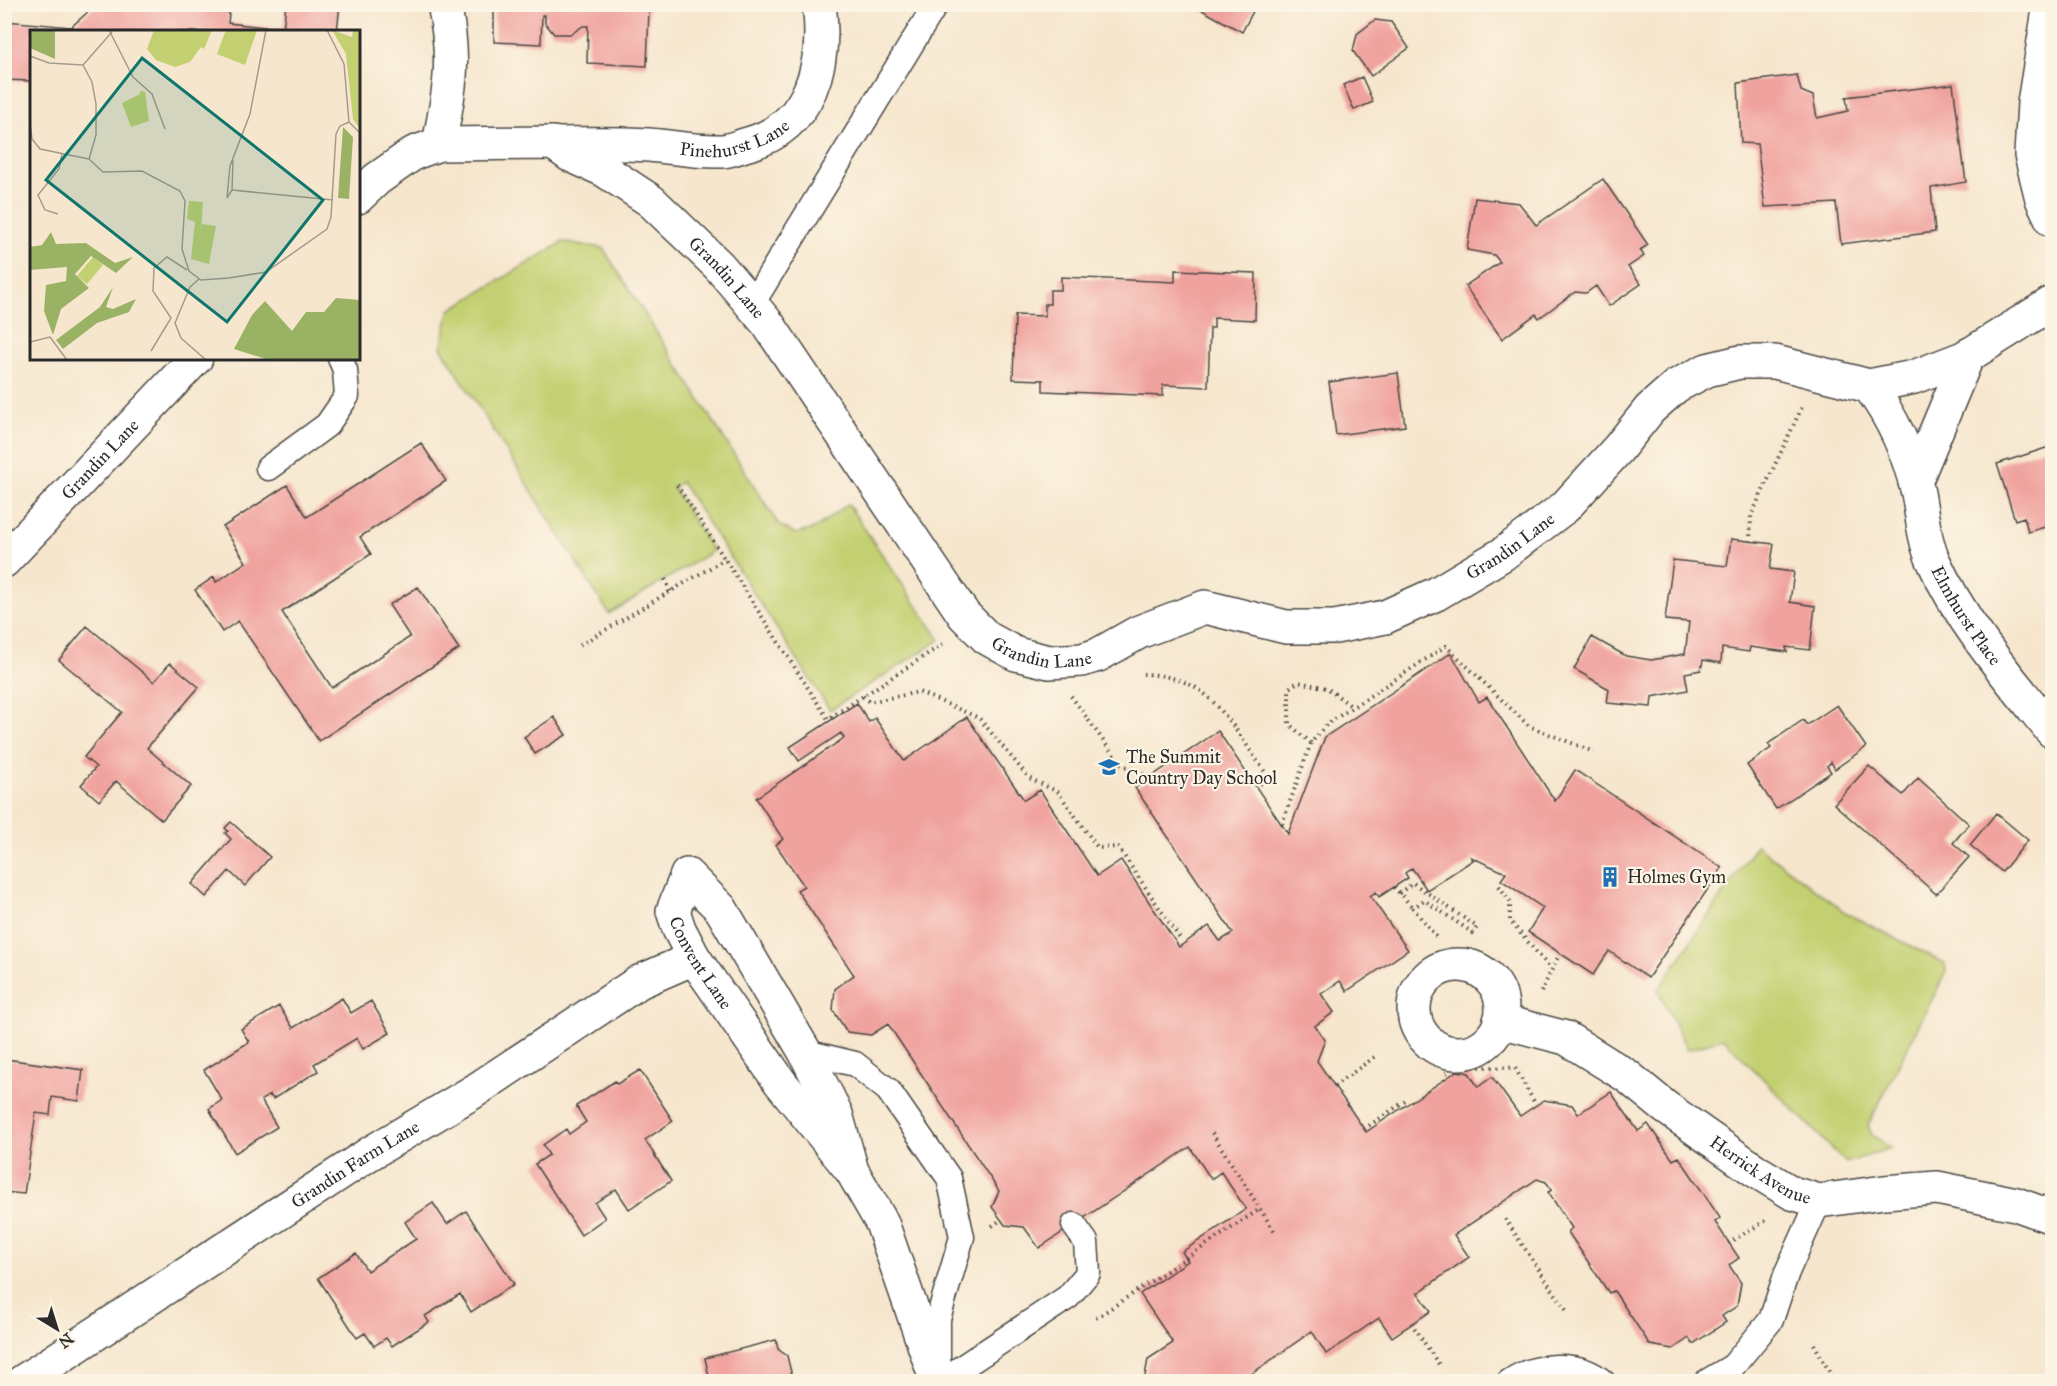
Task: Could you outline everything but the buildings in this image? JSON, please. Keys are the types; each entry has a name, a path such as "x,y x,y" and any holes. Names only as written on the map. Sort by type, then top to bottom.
{"street":[{"path":"440,144 451,84 452,40 444,4"},
{"name":"Pinehurst Lane","path":"553,144 646,145 723,151 759,141 783,127 803,107 817,72 822,25 819,4"},
{"path":"2050,4 2034,103 2031,154 2042,200 2052,220"},
{"name":"Grandin Lane","path":"360,195 377,179 414,153 440,144 553,144 570,155 604,170 651,201 719,266 768,324 964,615 987,638 1016,654 1049,662 1082,660 1098,655 1139,632 1205,608 1286,627 1335,627 1384,617 1436,594 1503,554 1565,507 1618,449 1650,409 1676,386 1707,370 1740,362 1775,362 1869,386"},
{"path":"1869,386 1914,376 1968,355 2052,303"},
{"path":"1915,482 1968,355"},
{"name":"Grandin Lane","path":"4,561 194,360"},
{"name":"Elmhurst Place","path":"1869,386 1884,406 1905,448 1932,557 1952,596 1981,645 2052,731"},
{"name":"Convent Lane","path":"852,1171 836,1114 805,1052 721,909 687,875 673,911 694,958 780,1082 852,1171 882,1223 938,1382"},
{"name":"Grandin Farm Lane","path":"22,1382 369,1154 473,1092 639,982 694,958"},
{"name":"Herrick Avenue","path":"1500,1021 1566,1038 1627,1076 1665,1107 1756,1172 1792,1193 1819,1201 1884,1192 1937,1188 2016,1204 2052,1217"}],"lane":[{"path":"752,304 936,4"},
{"path":"268,468 327,425 347,396 345,370 341,360"},
{"path":"805,1052 855,1064 888,1090 949,1178 962,1237 938,1319 938,1382"},
{"path":"1706,1382 1733,1366 1771,1320 1787,1272 1819,1201"},
{"path":"938,1382 1068,1297 1088,1273 1086,1242 1074,1225"},
{"path":"1509,1382 1520,1374 1546,1366 1574,1368 1603,1382"}],"path":[{"path":"1750,542 1751,516 1817,373"},
{"path":"677,485 828,719 945,642"},
{"path":"580,645 725,559"},
{"path":"664,579 671,592"},
{"path":"1282,824 1311,743 1327,724 1351,706 1446,646 1528,726 1594,752"},
{"path":"1132,674 1160,674 1200,690 1225,718 1268,777 1257,788"},
{"path":"1311,743 1289,724 1289,688 1298,682 1328,688 1351,706"},
{"path":"863,696 868,702 919,692 979,718 1029,778 1058,792 1098,848 1118,847 1181,940"},
{"path":"1078,692 1069,693 1120,764 1150,777"},
{"path":"1399,892 1413,883 1477,927 1473,933 1424,900 1413,908"},
{"path":"1499,886 1510,901 1510,921 1550,968"},
{"path":"1394,887 1438,939"},
{"path":"1541,992 1550,968 1560,953"},
{"path":"1335,1086 1376,1056"},
{"path":"1446,1073 1454,1066 1515,1068 1536,1105"},
{"path":"1364,1129 1407,1101"},
{"path":"1212,1133 1276,1234"},
{"path":"1091,1321 1260,1209"},
{"path":"1505,1219 1568,1313"},
{"path":"1728,1243 1767,1220"},
{"path":"1411,1323 1440,1366"},
{"path":"1814,1344 1834,1382"}],"green space":[{"path":"563,242 603,248 779,525 795,534 814,529 848,504 940,640 830,710 681,482 673,488 713,551 609,614 441,347 450,310"},
{"path":"1756,845 1845,912 1945,964 1946,972 1868,1125 1872,1135 1891,1148 1846,1163 1723,1038 1687,1050 1658,990"}],"place":[{"name":"The Summit Country Day School","path":"1109,767"},
{"name":"Holmes Gym","path":"1610,877"}]}
